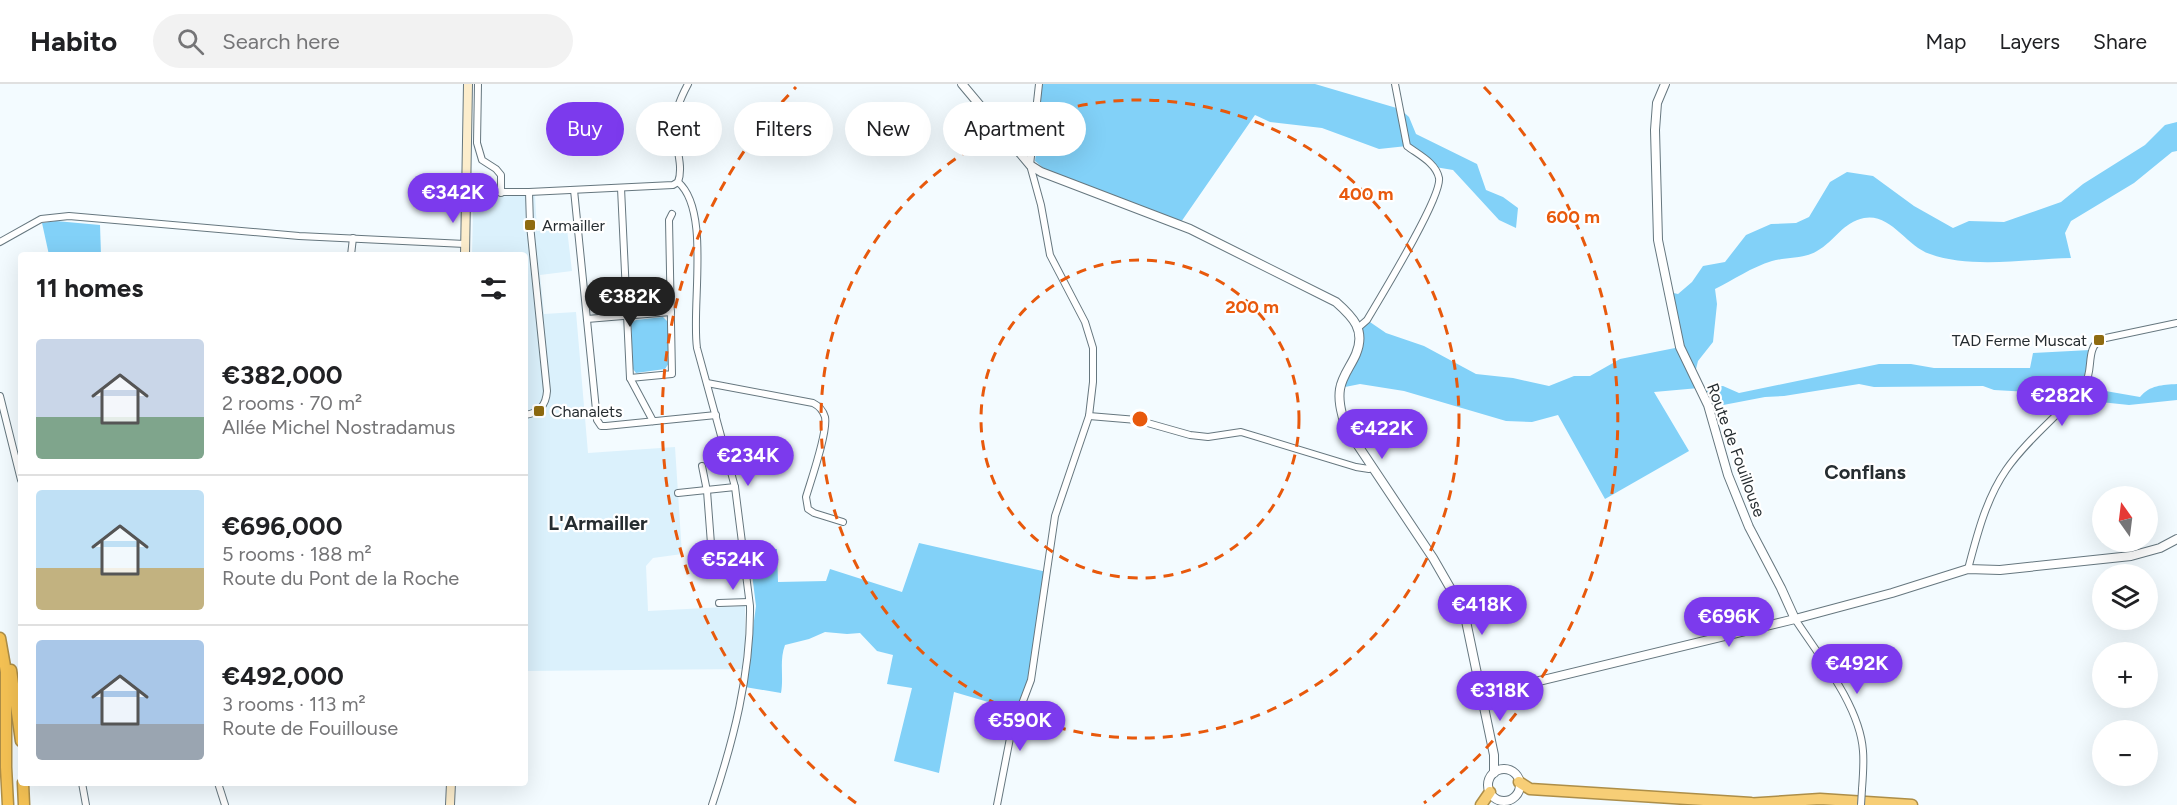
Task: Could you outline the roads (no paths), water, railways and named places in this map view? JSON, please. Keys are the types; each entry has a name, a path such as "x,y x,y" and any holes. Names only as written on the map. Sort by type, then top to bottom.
{"highway":[{"path":"0,627 7,647 18,721"},
{"path":"0,638 6,672 5,800"},
{"path":"0,655 5,690"},
{"path":"1519,782 1530,789 1751,803"},
{"path":"23,786 24,805"},
{"path":"1481,805 1490,792"},
{"path":"1730,805 1820,799 1912,805"}],"main road":[{"path":"465,252 468,84"},
{"path":"450,805 451,786"}],"street":[{"path":"478,84 478,149 482,160 501,175 501,193"},
{"path":"688,84 675,120 680,171 678,182 690,197 697,230 694,328 697,348 735,487 750,621 743,687 727,761 712,805"},
{"path":"962,84 1030,165 1041,172 1190,229 1307,286 1336,302 1352,315 1359,327 1360,340 1340,388 1340,410 1346,426 1371,469 1433,558 1456,598 1466,621 1494,755 1494,772 1488,782 1490,792 1502,803 1512,802 1519,791 1519,782 1514,773 1505,770 1494,772"},
{"path":"997,805 1011,733 1031,680 1055,516 1089,416 1093,382 1093,348 1085,322 1050,255 1041,205 1030,165 1039,84"},
{"path":"1359,327 1367,320 1408,249 1440,181 1435,167 1407,146 1395,84"},
{"name":"Route de Fouillouse","path":"1665,84 1657,103 1655,130 1658,240 1680,347 1708,405 1728,475 1746,519 1795,619 1847,701 1859,729 1863,750 1861,805"},
{"path":"466,192 501,193 668,186 678,182"},
{"path":"621,188 630,378 653,421"},
{"path":"574,190 595,413 601,426 716,415"},
{"path":"528,414 543,407 547,391 530,225 529,192"},
{"path":"630,378 672,374 669,220 672,214"},
{"path":"0,242 41,219 69,216 299,236 465,244"},
{"path":"351,252 353,238"},
{"path":"587,320 671,312"},
{"path":"1968,569 1989,499 2014,459 2085,384 2089,377 2090,350 2094,343 2100,339 2177,323"},
{"path":"707,383 819,406 825,425 806,497 808,509 843,522"},
{"path":"0,396 18,468"},
{"path":"1089,416 1137,420 1190,435 1208,437 1241,432 1371,469"},
{"path":"702,466 707,491 712,558"},
{"path":"678,493 735,487"},
{"path":"1481,695 1795,619 1892,593 1968,569 2000,570 2132,556 2160,548 2177,539"},
{"path":"719,603 749,602"},
{"path":"1494,755 1505,770"},
{"path":"83,786 86,805"},
{"path":"219,786 225,805"}],"place":[{"name":"Armailler","path":"530,225"},
{"name":"TAD Ferme Muscat","path":"2099,340"},
{"name":"Chanalets","path":"539,411"}],"district":[{"name":"Conflans","path":"1865,472"},
{"name":"L'Armailler","path":"598,523"}]}
